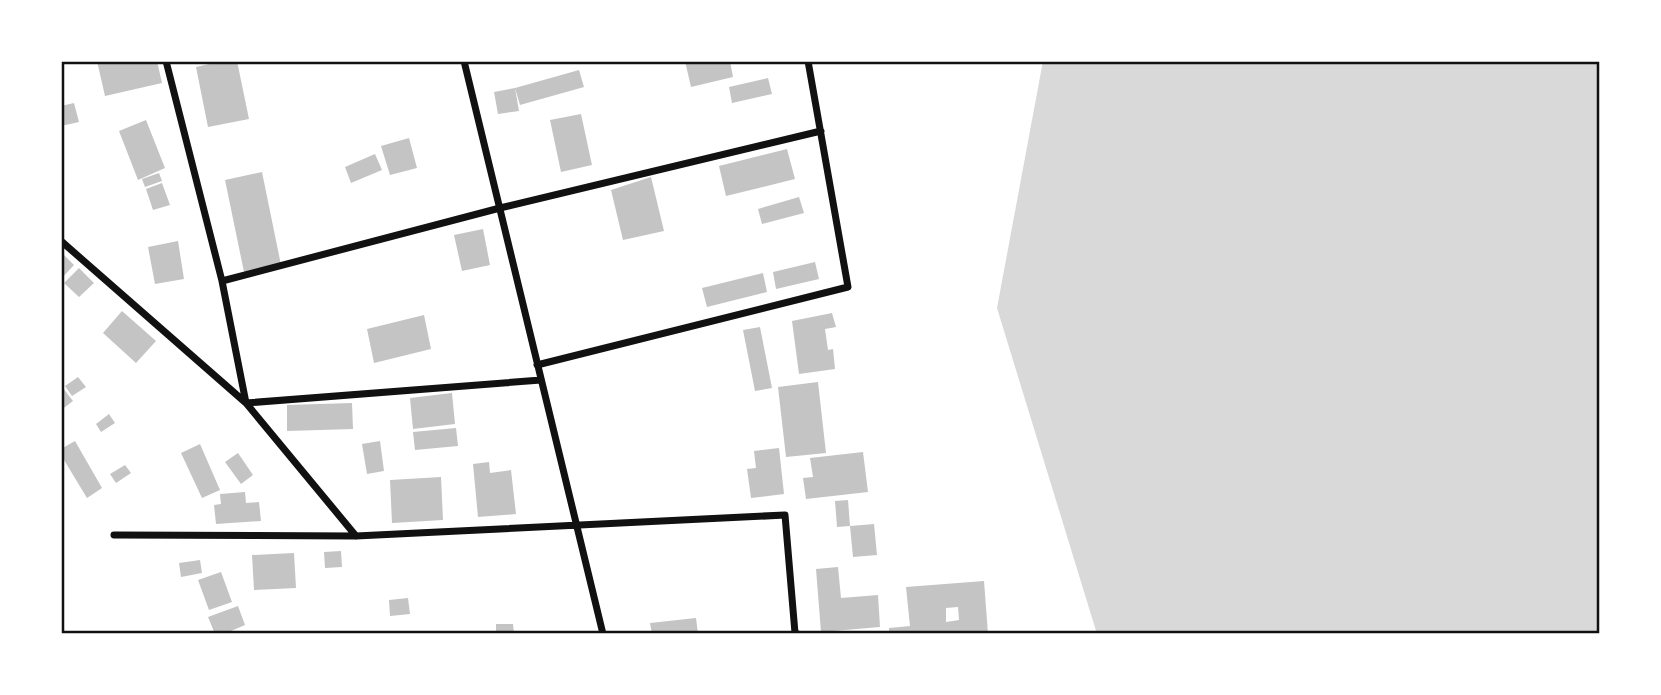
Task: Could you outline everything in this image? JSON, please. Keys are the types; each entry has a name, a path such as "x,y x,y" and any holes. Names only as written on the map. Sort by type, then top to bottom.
{"street":[{"path":"166,61 222,281 246,403"},
{"path":"464,61 603,634"},
{"path":"537,365 848,287 808,61"},
{"path":"222,281 500,208 821,131"},
{"path":"61,241 246,403 356,536"},
{"path":"246,403 541,380"},
{"path":"114,535 356,536 785,515 795,633 798,634"}],"shaded area":[{"path":"1043,61 1600,61 1600,634 1097,634 997,308"}],"building":[{"path":"97,61 157,61 162,83 105,96"},
{"path":"222,61 237,61 249,119 208,127 196,67"},
{"path":"685,61 730,61 733,77 691,87"},
{"path":"579,70 584,87 520,105 515,88"},
{"path":"768,78 772,94 732,103 729,87"},
{"path":"515,88 519,111 498,114 494,92"},
{"path":"74,103 79,122 61,126 61,106"},
{"path":"581,114 592,165 561,172 550,120"},
{"path":"146,120 165,168 138,180 119,131"},
{"path":"409,138 417,168 390,175 381,146"},
{"path":"787,149 795,179 726,196 719,166"},
{"path":"375,154 382,170 351,183 345,167"},
{"path":"262,172 281,265 244,272 225,180"},
{"path":"159,173 162,181 145,187 142,179"},
{"path":"651,177 664,231 623,240 611,190"},
{"path":"162,183 170,205 153,210 146,189"},
{"path":"799,197 804,213 762,224 758,209"},
{"path":"483,229 490,265 462,271 454,235"},
{"path":"178,241 184,279 155,284 148,247"},
{"path":"61,252 74,265 61,279"},
{"path":"815,262 819,279 776,289 773,272"},
{"path":"79,268 94,283 79,297 64,283"},
{"path":"763,273 767,292 707,307 702,288"},
{"path":"122,311 156,341 136,363 103,333"},
{"path":"832,313 836,327 825,329 828,350 833,349 835,369 799,374 792,321"},
{"path":"424,315 431,349 374,363 367,329"},
{"path":"760,327 772,388 755,391 743,330"},
{"path":"78,377 86,387 72,396 65,386"},
{"path":"818,382 826,453 786,457 778,387"},
{"path":"63,388 73,401 61,410 61,389"},
{"path":"452,393 455,424 413,429 410,398"},
{"path":"352,403 353,429 287,431 287,405"},
{"path":"109,414 115,423 101,432 96,424"},
{"path":"456,428 458,446 415,450 413,432"},
{"path":"75,441 102,488 87,498 61,455 61,449"},
{"path":"380,441 384,471 367,474 362,444"},
{"path":"200,444 220,490 202,498 181,453"},
{"path":"779,448 784,494 751,498 747,469 756,468 754,451"},
{"path":"863,452 868,492 806,499 803,478 813,477 810,458"},
{"path":"238,453 253,475 241,484 225,462"},
{"path":"489,462 490,473 511,470 516,514 478,517 473,464"},
{"path":"125,465 131,473 116,483 110,474"},
{"path":"441,477 443,520 392,523 390,480"},
{"path":"245,492 246,503 259,502 261,521 216,524 214,505 221,504 220,494"},
{"path":"848,500 850,526 837,527 835,501"},
{"path":"874,524 877,555 853,557 850,526"},
{"path":"341,551 342,567 325,568 324,552"},
{"path":"294,553 296,588 254,590 252,555"},
{"path":"200,560 202,573 181,577 179,563"},
{"path":"838,567 841,598 878,595 880,627 821,632 816,569"},
{"path":"221,572 232,602 209,610 198,580"},
{"path":"984,581 988,634 889,634 889,628 910,626 906,587","holes":["958,607 959,620 946,622 946,608"]},
{"path":"408,598 410,614 390,616 389,600"},
{"path":"238,606 245,625 224,634 215,634 208,617"},
{"path":"696,618 698,634 652,634 650,623"},
{"path":"496,624 513,624 514,634 496,634"}]}
